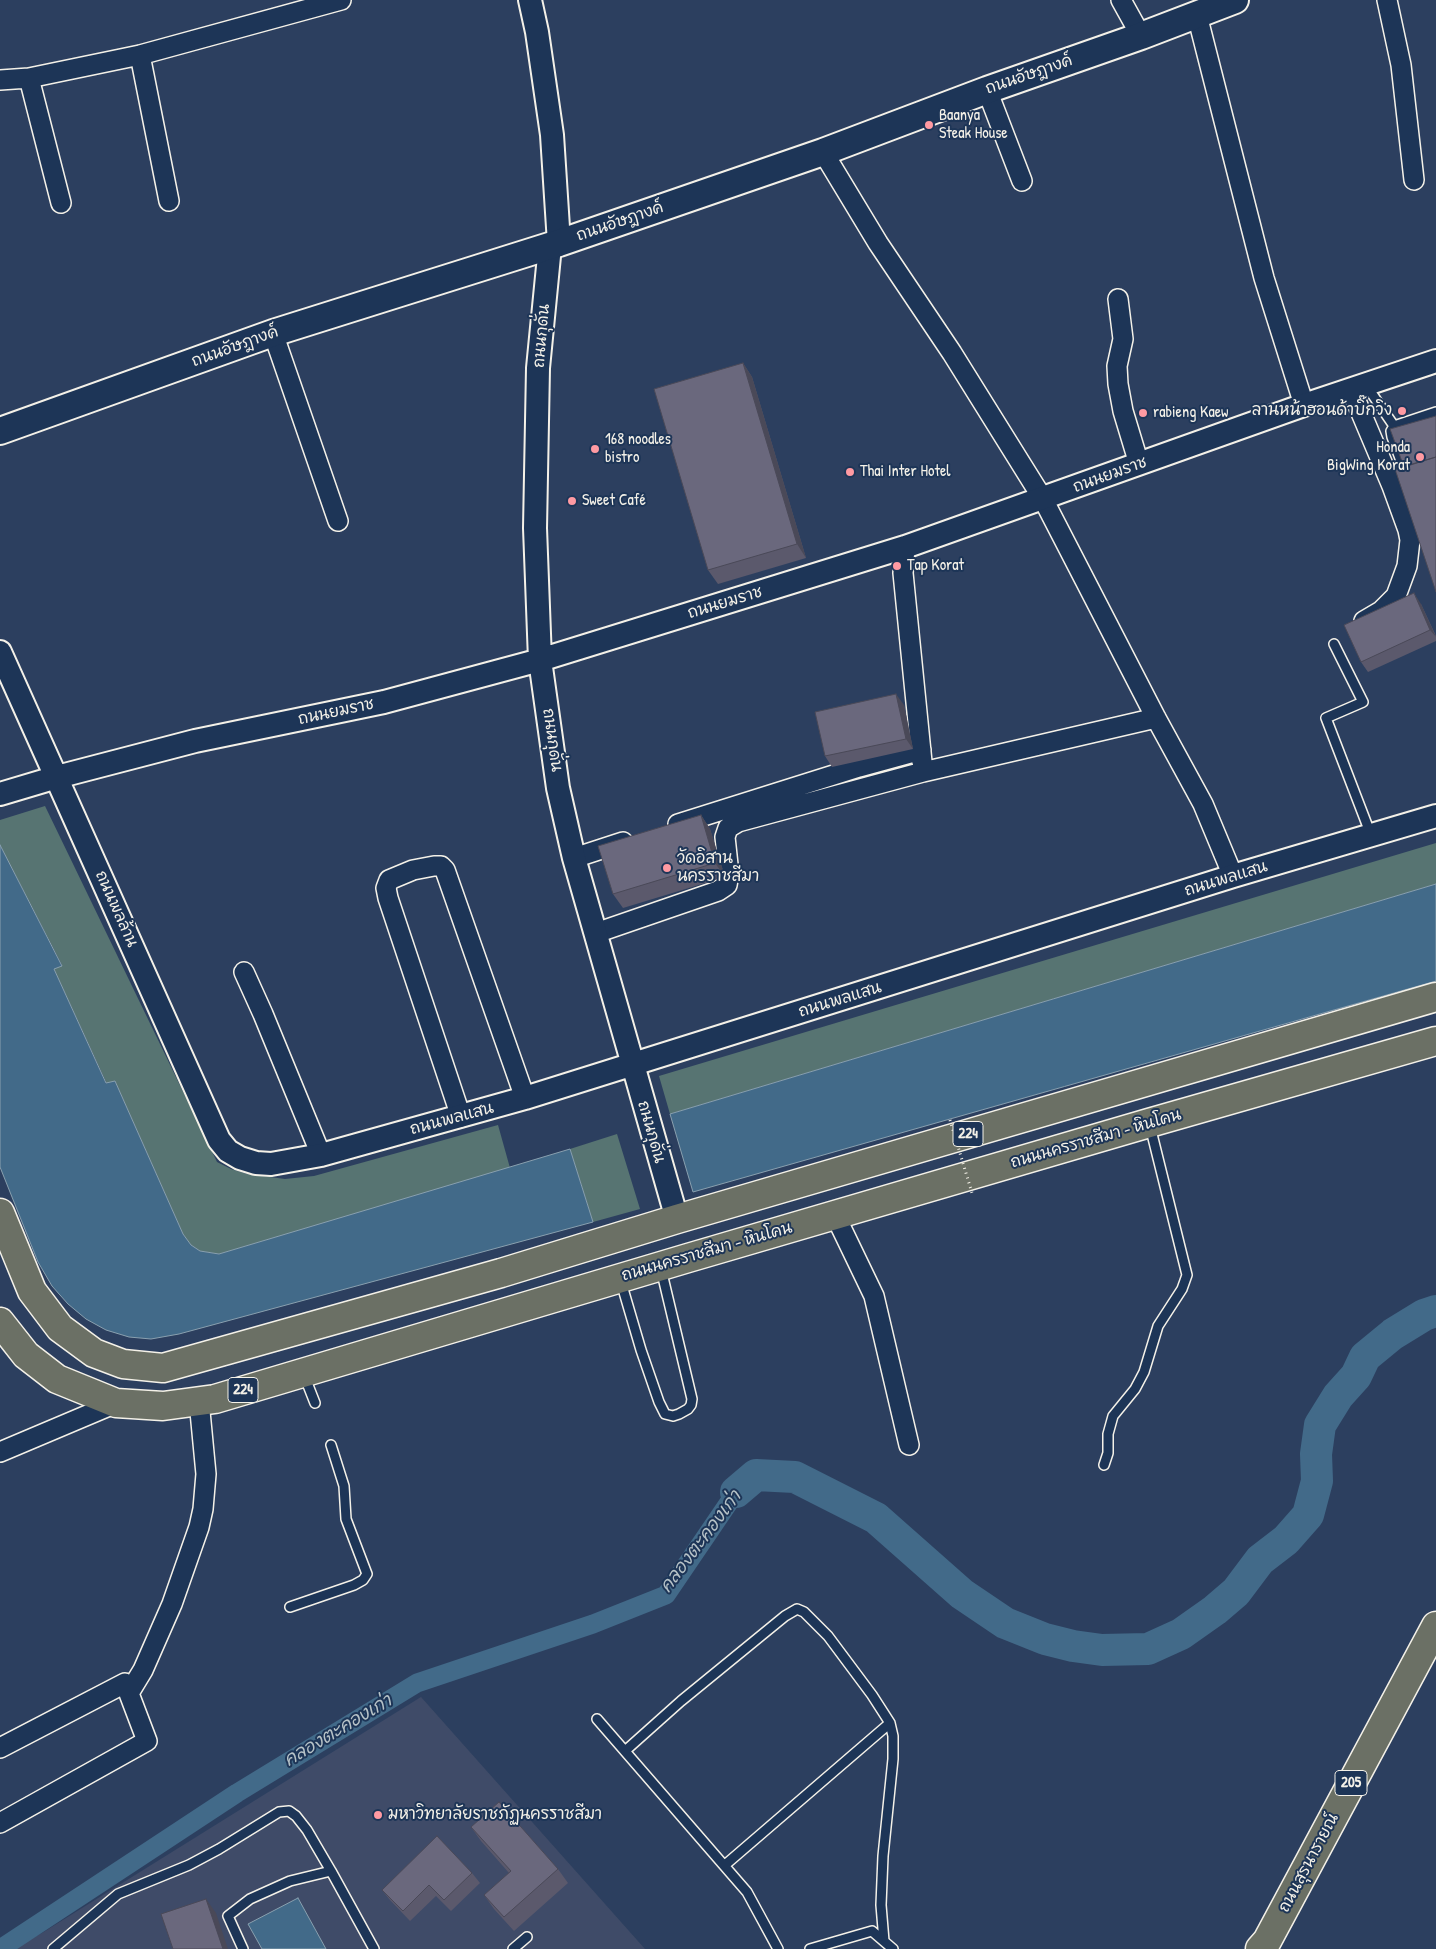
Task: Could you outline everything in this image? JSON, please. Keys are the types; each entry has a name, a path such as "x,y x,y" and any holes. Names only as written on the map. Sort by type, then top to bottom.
{"main road":[{"name":"ถนนอัษฎางค์","path":"0,431 274,333 555,244 823,152 1235,0"},
{"name":"224","path":"0,1213 32,1291 60,1328 94,1353 123,1364 164,1368 501,1273 677,1219 1436,997"},
{"name":"ถนนนครราชสีมา - หินโคน","path":"0,1322 26,1355 57,1379 116,1403 163,1406 215,1399 660,1266 1436,1041"},
{"path":"677,1219 688,1258"},
{"name":"ถนนสุรนารายณ์","path":"1264,1946 1436,1626"}],"street":[{"path":"0,80 29,78 140,55 341,0"},
{"name":"ถนนกุดั่น","path":"530,0 538,32 552,135 555,244 538,368 535,528 540,660 558,788 574,858 677,1219"},
{"path":"1121,0 1141,36"},
{"path":"1387,0 1401,65 1414,180"},
{"path":"1197,15 1264,278 1304,405"},
{"path":"140,55 169,200"},
{"path":"29,78 61,203"},
{"path":"987,90 1022,181"},
{"path":"823,152 878,244 952,353 1043,499 1156,718 1204,804 1233,876"},
{"path":"1118,300 1123,339 1117,366 1118,384 1123,412 1140,464"},
{"path":"274,333 338,521"},
{"name":"ถนนยมราช","path":"0,794 56,777 195,741 384,702 540,660 905,547 1304,405 1436,361"},
{"path":"1341,638 1380,611 1396,596 1407,566 1410,540 1358,387"},
{"path":"905,547 903,573 923,772"},
{"name":"ถนนพลล้าน","path":"0,652 219,1140 228,1151 240,1158"},
{"path":"596,933 723,888 729,880 725,837 728,828 734,823 923,772 1156,718"},
{"path":"657,831 859,767 921,750"},
{"name":"ถนนพลแสน","path":"240,1158 256,1163 271,1164 321,1155 461,1117 1233,876 1436,816"},
{"path":"574,858 639,837"},
{"path":"461,1117 386,888 388,880 413,870 434,866 441,866 445,870 525,1098"},
{"path":"244,972 321,1155"},
{"path":"834,1215 874,1296 909,1445"},
{"path":"129,1693 143,1670 162,1628 199,1527 203,1509 206,1474 199,1401"},
{"path":"0,1452 116,1403"},
{"path":"0,1748 125,1682 148,1741 0,1823"}],"lane":[{"path":"1358,387 1394,426"},
{"path":"1412,488 1391,431 1394,426 1436,412"},
{"path":"1341,638 1363,702 1326,718 1371,836"},
{"path":"1104,1465 1108,1453 1108,1434 1113,1416 1135,1389 1144,1372 1158,1326 1182,1290 1187,1276 1149,1123"},
{"path":"620,1278 658,1402 665,1414 673,1416 688,1409 692,1399 660,1266"},
{"path":"303,1372 314,1403"},
{"path":"290,1607 346,1588 363,1580 367,1574 346,1520 344,1486 331,1445"},
{"path":"625,1751 785,1616 797,1609 804,1612 828,1636 872,1695 890,1723 893,1760 883,1856 881,1905 884,1940"},
{"path":"597,1719 747,1892 778,1949"},
{"path":"725,1865 890,1723"},
{"path":"53,1949 118,1894 190,1866 278,1812 289,1811 296,1816 307,1830 374,1949"},
{"path":"242,1949 228,1916 250,1899 290,1881 331,1871"},
{"path":"810,1949 872,1931 893,1949"},
{"path":"513,1949 527,1937"}],"path":[{"path":"950,1120 972,1194"}],"shaded area":[{"path":"0,845 62,966 54,969 106,1083 115,1081 183,1234 191,1245 200,1251 219,1254 570,1149 593,1222 179,1334 151,1339 129,1337 106,1330 86,1319 68,1304 52,1286 38,1262 0,1167"},
{"path":"1436,884 1436,981 693,1192 670,1114"},
{"name":"มหาวิทยาลัยราชภัฏนครราชสีมา","path":"421,1697 645,1949 13,1949 42,1933"},
{"path":"298,1898 326,1949 262,1949 248,1924"}],"green space":[{"path":"45,806 217,1162 247,1174 285,1179 314,1176 498,1125 510,1168 219,1254 200,1251 191,1245 183,1234 115,1081 107,1084 54,969 62,965 0,845 0,820"},
{"path":"1436,843 1436,884 670,1114 659,1076"},
{"path":"617,1134 640,1209 593,1222 570,1149"}],"building":[{"path":"743,363 797,544 708,570 654,389"},
{"path":"1436,416 1436,457 1404,467 1390,429"},
{"path":"1436,457 1436,592 1395,469"},
{"path":"1414,593 1430,630 1361,662 1344,625"},
{"path":"896,694 906,739 825,756 815,712"},
{"name":"วัดอิสาน นครราชสีมา","path":"701,815 715,863 613,894 598,846"},
{"path":"499,1802 558,1869 504,1917 484,1895 511,1871 471,1827"},
{"path":"437,1836 472,1873 444,1900 429,1885 403,1911 382,1890"},
{"path":"206,1899 223,1949 173,1949 161,1914"}],"waterway":[{"name":"คลองตะคองเก่า","path":"736,1492 756,1475 795,1477 876,1518 962,1594 1005,1623 1045,1639 1073,1646 1102,1650 1148,1649 1181,1634 1215,1610 1236,1592 1260,1560 1286,1540 1308,1515 1317,1481 1316,1454 1320,1425 1338,1396 1356,1376 1365,1357 1393,1334 1424,1315 1436,1311"},
{"name":"คลองตะคองเก่า","path":"0,1949 237,1793 417,1683 593,1624 666,1595 736,1492"}],"place":[{"name":"Baanya Steak House","path":"929,125"},
{"name":"ลานหน้าฮอนด้าบิ๊กวิง","path":"1402,411"},
{"name":"rabieng Kaew","path":"1143,413"},
{"name":"168 noodles bistro","path":"595,449"},
{"name":"Honda BigWing Korat","path":"1420,457"},
{"name":"Thai Inter Hotel","path":"850,472"},
{"name":"Sweet Café","path":"572,501"},
{"name":"Tap Korat","path":"897,566"},
{"name":"วัดอิสาน นครราชสีมา","path":"667,868"},
{"name":"มหาวิทยาลัยราชภัฏนครราชสีมา","path":"378,1815"}]}
